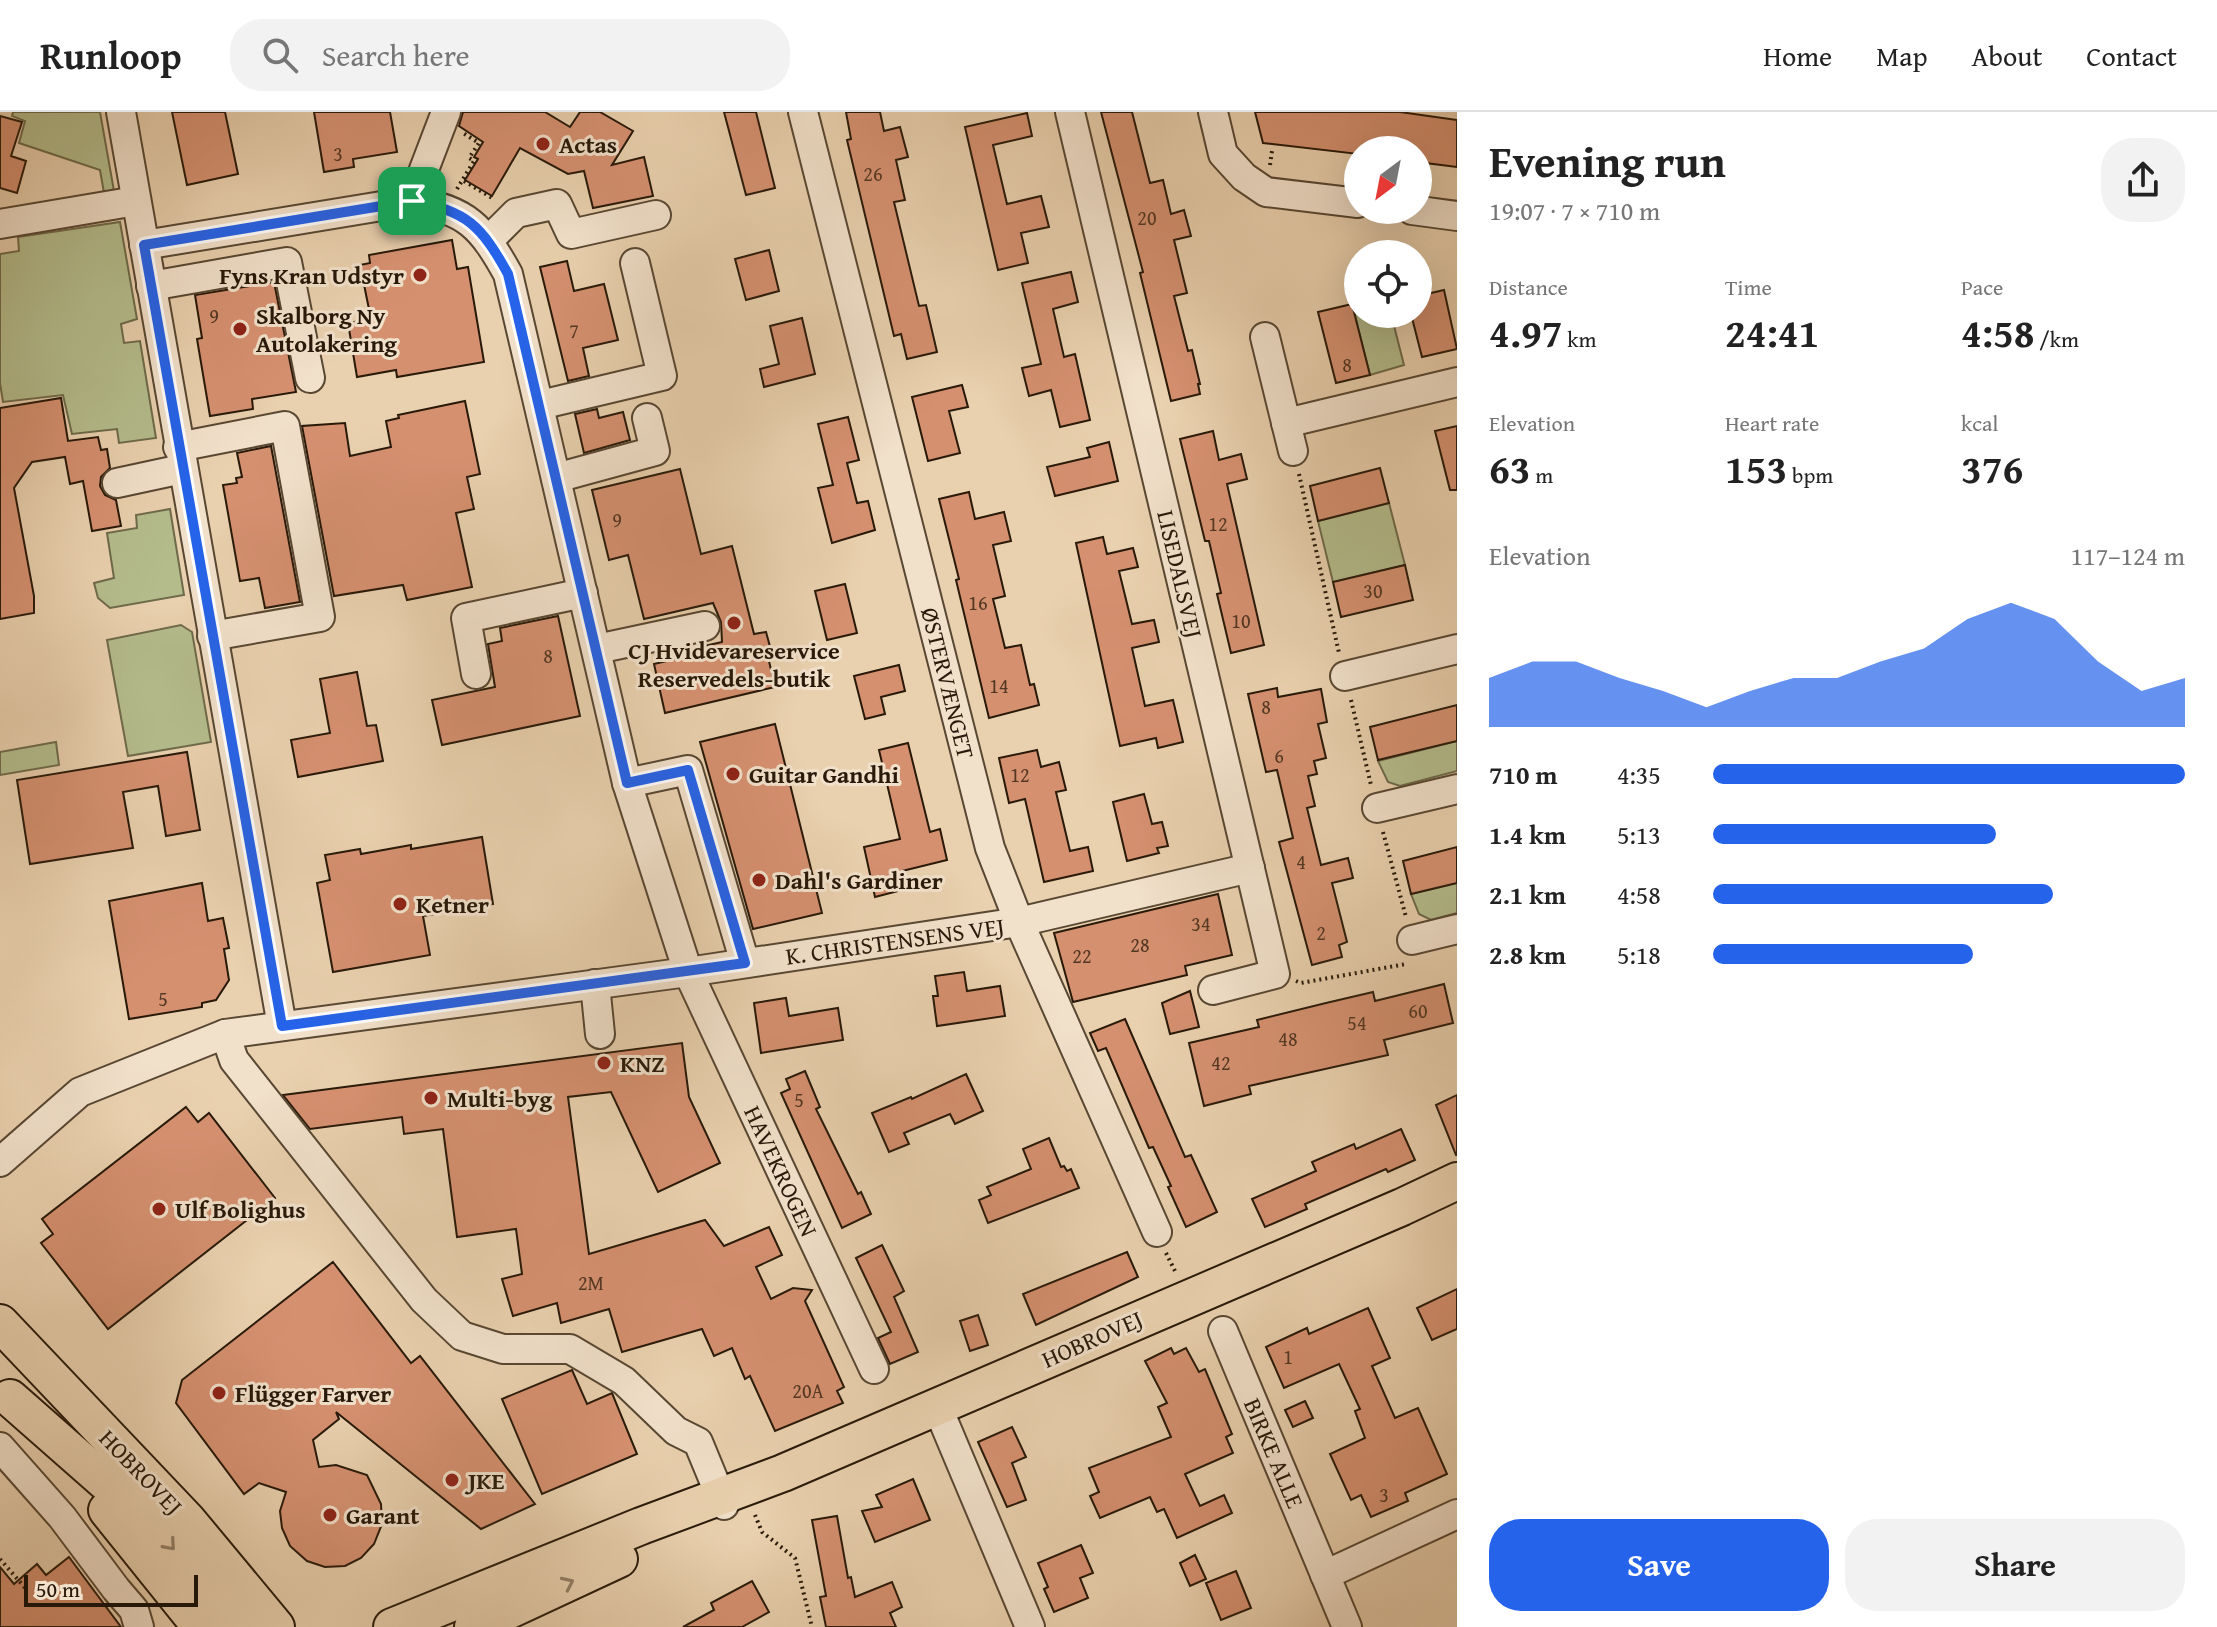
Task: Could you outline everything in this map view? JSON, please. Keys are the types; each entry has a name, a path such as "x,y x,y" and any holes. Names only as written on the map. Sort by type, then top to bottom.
{"main road":[{"name":"HOBROVEJ","path":"473,1627 650,1544 730,1498 783,1473 1457,1181"},
{"name":"HOBROVEJ","path":"1402,1207 1457,1188"},
{"name":"HOBROVEJ","path":"0,1323 188,1521 276,1627"},
{"path":"0,1349 27,1375 114,1443"},
{"name":"HOBROVEJ","path":"5,1393 141,1551 201,1627"},
{"path":"5,1393 161,1534 240,1627"},
{"name":"HOBROVEJ","path":"392,1627 511,1578 730,1498"},
{"path":"424,1627 511,1578"}],"street":[{"path":"121,112 282,1026"},
{"name":"ØSTERVÆNGET","path":"803,112 990,848 1019,922 1157,1232"},
{"name":"LISEDALSVEJ","path":"1070,112 1275,974"},
{"path":"1213,112 1223,154 1244,177 1266,192 1344,201"},
{"path":"412,201 450,120"},
{"path":"0,224 136,201"},
{"path":"144,245 412,201 445,208 471,223 489,240 516,213 557,204 571,234 656,215"},
{"path":"1432,213 1457,216"},
{"name":"HAVEKROGEN","path":"489,240 508,274 627,783 688,972 874,1369"},
{"path":"151,286 287,262 310,378"},
{"path":"540,405 662,376 635,263"},
{"path":"1265,337 1293,451"},
{"path":"1286,423 1457,382"},
{"path":"556,478 655,451 647,418"},
{"path":"117,483 180,458 285,426 320,617 212,636"},
{"path":"476,674 466,618 583,593"},
{"path":"597,649 705,626"},
{"path":"1345,676 1457,649"},
{"path":"627,783 688,770 745,963"},
{"path":"1377,808 1457,789"},
{"name":"K. CHRISTENSENS VEJ","path":"0,1162 80,1092 225,1034 688,972 1019,922 1250,868"},
{"path":"1412,940 1457,929"},
{"path":"1213,990 1275,974"},
{"path":"595,984 600,1034"},
{"path":"225,1034 234,1060 424,1300 441,1317 462,1336 503,1349 570,1349 624,1381 676,1431 698,1442 730,1498"},
{"name":"BIRKE ALLE","path":"1223,1331 1347,1627"},
{"path":"937,1406 1030,1627"},
{"path":"0,1447 62,1517 134,1610 139,1627"},
{"path":"1325,1575 1457,1514"}],"path":[{"path":"445,208 474,161 469,158 479,143 450,120"},
{"path":"463,181 516,213"},
{"path":"1275,974 1301,983 1416,963 1293,451"},
{"path":"730,1498 762,1532 795,1558 812,1627"},
{"path":"0,1559 26,1589"}],"green space":[{"path":"13,112 100,112 114,191 104,193 100,170 19,143 25,121 12,116"},
{"path":"120,222 137,319 121,324 124,343 140,341 156,438 119,443 117,429 72,434 63,395 3,402 0,383 0,254 19,251 18,237"},
{"path":"1358,328 1395,328 1404,365 1370,375"},
{"path":"1389,503 1405,565 1333,582 1318,521"},
{"path":"170,509 184,595 110,608 98,598 94,583 114,578 107,533 137,528 136,515"},
{"path":"181,625 192,632 211,742 128,756 107,640"},
{"path":"1457,741 1457,771 1400,786 1388,782 1378,761"},
{"path":"56,742 59,765 0,775 0,752"},
{"path":"1457,883 1457,913 1431,920 1419,914 1411,894"}],"building":[{"path":"172,112 225,112 238,174 187,185"},
{"path":"314,112 390,112 397,152 353,159 354,167 324,172"},
{"path":"463,112 545,112 570,127 580,112 600,112 633,131 612,165 644,157 653,196 593,208 584,171 568,174 520,148 492,196 465,180 478,159 474,157 483,142 459,126"},
{"path":"724,112 756,112 775,188 746,195"},
{"path":"846,112 880,112 884,131 900,127 908,157 896,160 905,200 894,202 919,306 926,305 937,352 907,359 901,334 894,336 847,140 851,139"},
{"path":"1101,112 1132,112 1150,183 1163,180 1171,214 1184,210 1191,236 1174,240 1187,293 1174,296 1188,351 1192,350 1200,394 1171,401 1140,273 1143,272"},
{"path":"1255,112 1400,112 1457,120 1457,167 1432,164 1432,136 1344,136 1344,152 1263,143"},
{"path":"1027,113 1032,136 993,145 1007,204 1041,196 1049,227 1021,233 1028,263 998,270 965,127"},
{"path":"0,116 22,122 11,156 26,161 17,193 0,188"},
{"path":"452,240 457,269 468,267 484,362 397,377 396,370 357,377 348,323 371,319 360,265 370,263 369,255"},
{"path":"769,250 779,291 746,300 735,259"},
{"path":"567,261 574,291 604,284 618,340 583,348 589,376 568,381 540,267"},
{"path":"1071,272 1078,302 1053,309 1064,357 1075,354 1090,420 1060,427 1051,390 1029,396 1022,368 1041,364 1022,283"},
{"path":"274,282 296,392 252,399 253,409 210,416 197,339 202,338 195,295"},
{"path":"1444,290 1457,349 1422,357 1415,328 1432,328 1432,293"},
{"path":"1344,306 1344,328 1358,328 1370,375 1336,383 1318,312"},
{"path":"802,318 815,374 764,387 760,369 779,364 770,326"},
{"path":"962,385 968,407 949,411 960,453 928,461 912,397"},
{"path":"61,398 68,441 98,437 101,450 107,449 110,468 101,477 100,486 105,495 116,500 121,526 92,531 83,481 70,484 65,457 32,462 14,488 34,596 34,613 0,619 0,408"},
{"path":"465,401 480,474 467,477 474,509 456,513 472,587 407,600 403,585 334,596 302,426 345,423 350,456 391,447 386,421 399,418 398,415"},
{"path":"597,409 599,418 623,412 630,440 584,453 575,414"},
{"path":"848,417 859,460 847,463 857,503 868,501 875,530 832,543 818,488 833,485 818,424"},
{"path":"1457,426 1457,490 1450,490 1435,431"},
{"path":"1213,431 1219,460 1241,454 1247,479 1227,484 1264,645 1231,653 1209,541 1205,541 1180,439"},
{"path":"1109,442 1118,481 1055,496 1047,467 1090,457 1087,448"},
{"path":"271,446 300,602 265,608 259,578 240,581 223,485 237,483 236,478 242,477 237,453"},
{"path":"1380,468 1389,503 1318,521 1310,486"},
{"path":"680,469 701,554 732,546 754,634 766,632 775,687 665,713 654,664 700,653 705,646 722,642 721,622 713,603 644,619 628,555 609,560 592,490"},
{"path":"969,492 975,519 1004,512 1011,541 993,545 1005,596 993,599 1005,648 1021,645 1030,685 1034,684 1039,705 989,718 939,499"},
{"path":"1103,537 1107,554 1133,548 1138,567 1119,571 1132,624 1154,620 1159,642 1132,648 1145,706 1173,700 1183,742 1158,748 1156,738 1120,746 1076,543"},
{"path":"1405,565 1413,600 1341,617 1333,582"},
{"path":"845,584 857,633 827,640 815,591"},
{"path":"558,616 580,716 442,745 432,700 495,687 488,644 502,641 500,628"},
{"path":"899,665 905,691 881,697 885,714 865,719 854,676"},
{"path":"357,672 367,726 376,725 383,761 298,777 291,740 330,733 320,679"},
{"path":"1277,688 1278,697 1321,689 1327,722 1318,724 1326,758 1314,761 1317,774 1308,776 1315,806 1307,808 1321,865 1348,858 1353,878 1332,883 1347,942 1339,945 1342,957 1312,965 1279,842 1293,838 1277,770 1266,772 1248,694"},
{"path":"1457,705 1457,741 1378,760 1370,727"},
{"path":"775,724 822,913 753,929 700,742"},
{"path":"908,743 930,832 940,829 947,860 894,873 898,891 875,897 864,847 900,839 879,750"},
{"path":"1037,750 1041,767 1059,762 1066,790 1056,792 1070,851 1088,847 1093,871 1044,882 1025,799 1009,803 999,758"},
{"path":"187,752 200,830 166,836 158,786 123,792 133,848 30,864 17,780"},
{"path":"1144,794 1152,824 1162,822 1168,846 1157,848 1159,853 1127,861 1113,802"},
{"path":"482,837 493,904 423,916 430,955 333,972 317,883 330,880 325,855 360,849 361,854 411,845 411,849"},
{"path":"1457,847 1457,883 1411,894 1403,861"},
{"path":"202,883 208,921 223,918 229,948 224,949 229,980 216,1000 202,1003 202,1007 129,1019 109,901"},
{"path":"1218,894 1232,955 1185,966 1187,975 1073,1002 1054,933"},
{"path":"964,972 967,991 1000,986 1005,1016 937,1026 933,996 938,996 935,976"},
{"path":"1444,984 1453,1023 1384,1040 1388,1055 1249,1086 1251,1094 1204,1106 1189,1043 1259,1027 1257,1020 1373,992 1375,1001"},
{"path":"1190,991 1199,1027 1170,1034 1162,1003"},
{"path":"786,998 789,1016 838,1008 843,1040 761,1053 754,1003"},
{"path":"1125,1019 1185,1157 1191,1155 1217,1212 1186,1227 1168,1187 1171,1186 1153,1147 1149,1148 1106,1048 1098,1051 1090,1033"},
{"path":"682,1043 689,1097 720,1163 658,1192 611,1092 568,1097 589,1254 705,1220 724,1246 769,1227 782,1255 756,1267 771,1299 793,1288 812,1290 805,1301 844,1387 837,1391 843,1403 775,1431 750,1376 745,1379 732,1348 714,1356 702,1329 622,1352 609,1309 561,1323 557,1303 513,1316 502,1279 522,1274 516,1229 457,1237 443,1129 404,1134 402,1117 310,1129 283,1095"},
{"path":"805,1071 820,1107 816,1109 871,1214 842,1228 781,1093 790,1089 786,1079"},
{"path":"966,1074 983,1111 955,1124 950,1114 904,1133 909,1144 889,1152 872,1113"},
{"path":"1457,1095 1457,1155 1456,1155 1436,1105"},
{"name":"Ulf Bolighus","path":"186,1107 198,1122 209,1113 275,1198 108,1329 41,1243 53,1234 42,1219"},
{"path":"1401,1129 1415,1160 1388,1172 1386,1169 1305,1204 1307,1209 1265,1227 1252,1199 1316,1171 1312,1162 1354,1144 1356,1149"},
{"path":"1049,1138 1061,1167 1064,1166 1067,1171 1071,1169 1079,1188 988,1223 979,1200 991,1195 987,1187 1031,1169 1023,1149"},
{"path":"882,1245 904,1291 894,1297 918,1352 890,1364 878,1338 891,1332 856,1258"},
{"path":"1127,1252 1138,1277 1036,1325 1023,1294"},
{"path":"333,1262 411,1363 420,1356 535,1504 481,1529 336,1412 339,1419 313,1440 319,1467 336,1465 367,1475 381,1504 382,1524 374,1544 361,1558 345,1566 325,1567 307,1561 290,1546 282,1528 280,1511 286,1492 259,1483 244,1494 176,1403 182,1380"},
{"path":"1457,1289 1457,1329 1432,1340 1417,1308"},
{"path":"1368,1308 1390,1358 1372,1366 1395,1418 1418,1408 1447,1474 1405,1493 1408,1501 1371,1517 1361,1495 1351,1500 1330,1454 1365,1438 1355,1411 1360,1409 1339,1364 1284,1388 1266,1347 1307,1328 1309,1334"},
{"path":"978,1315 988,1345 970,1351 960,1321"},
{"path":"1171,1348 1174,1354 1186,1348 1199,1372 1205,1369 1232,1434 1226,1437 1233,1453 1185,1474 1200,1506 1224,1495 1232,1513 1177,1538 1164,1509 1157,1512 1150,1497 1100,1518 1090,1496 1099,1492 1089,1468 1171,1437 1158,1407 1167,1403 1145,1361"},
{"path":"572,1370 587,1404 612,1393 637,1454 542,1494 502,1399"},
{"path":"1305,1401 1313,1418 1293,1427 1285,1410"},
{"path":"1012,1427 1026,1457 1012,1463 1026,1500 1007,1507 978,1442"},
{"path":"913,1479 930,1520 875,1542 862,1511 882,1507 876,1495"},
{"path":"837,1516 848,1578 851,1577 855,1597 892,1582 902,1607 890,1613 896,1627 826,1627 820,1597 826,1596 812,1520"},
{"path":"1081,1545 1093,1573 1080,1578 1088,1598 1054,1612 1038,1563"},
{"path":"1195,1555 1206,1579 1190,1586 1180,1563"},
{"path":"69,1557 121,1627 0,1627 0,1567 14,1584 37,1564 46,1575"},
{"path":"1236,1571 1251,1608 1221,1620 1206,1583"},
{"path":"752,1581 769,1612 742,1627 683,1627 714,1610 711,1603"}],"place":[{"name":"Actas","path":"543,144"},
{"name":"Fyns Kran Udstyr","path":"420,275"},
{"name":"Skalborg Ny Autolakering","path":"240,329"},
{"name":"CJ Hvidevareservice Reservedels-butik","path":"734,623"},
{"name":"Guitar Gandhi","path":"733,774"},
{"name":"Dahl's Gardiner","path":"759,880"},
{"name":"Ketner","path":"400,904"},
{"name":"KNZ","path":"604,1063"},
{"name":"Multi-byg","path":"431,1098"},
{"name":"Ulf Bolighus","path":"159,1209"},
{"name":"Flügger Farver","path":"219,1393"},
{"name":"JKE","path":"452,1480"},
{"name":"Garant","path":"330,1515"}],"route":[{"path":"412,201 442,206 471,223 489,240 508,274 627,783 688,770 745,963 282,1026 144,245 412,201"}]}
